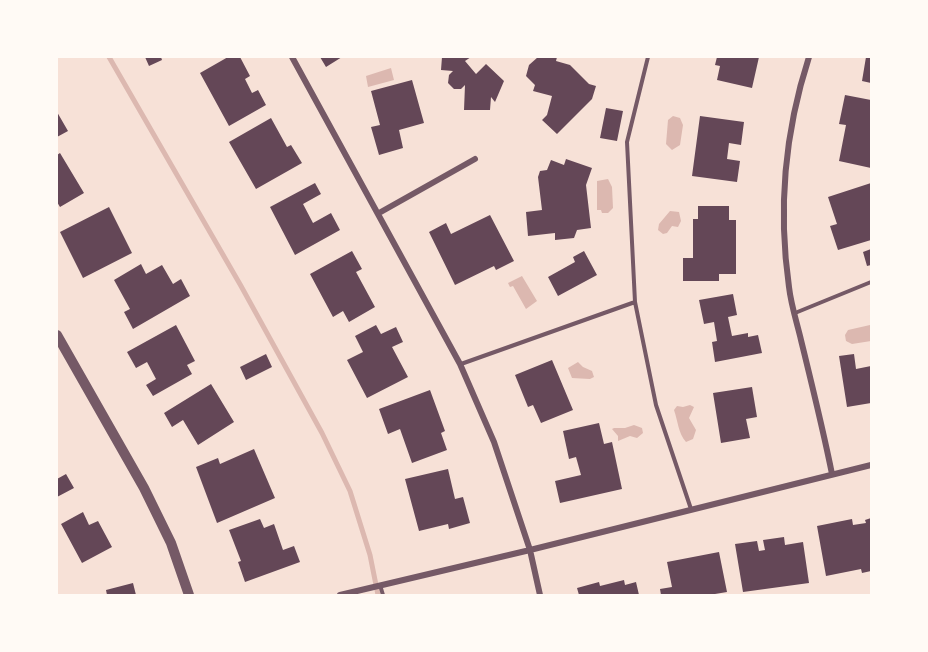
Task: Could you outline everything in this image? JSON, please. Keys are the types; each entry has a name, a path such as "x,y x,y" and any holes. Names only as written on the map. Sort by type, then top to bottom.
{"street":[{"path":"292,57 460,364 494,442 530,550 540,595"},
{"path":"809,57 791,129 783,206 789,289 832,474"},
{"path":"379,213 475,159"},
{"path":"57,335 144,488 171,543 189,595"},
{"path":"340,595 871,465"}],"lane":[{"path":"648,57 627,142 635,302 656,405 690,509"},
{"path":"795,313 871,282"},
{"path":"460,364 635,302"},
{"path":"381,585 383,595"}],"shaded area":[{"path":"391,68 394,80 368,87 366,76"},
{"path":"673,116 680,118 683,125 680,145 672,150 666,144 668,120"},
{"path":"608,179 612,187 613,208 608,213 602,213 601,210 597,210 597,181"},
{"path":"670,211 679,212 681,221 678,227 672,226 667,233 663,234 658,230 659,224"},
{"path":"522,276 537,301 526,309 513,286 510,287 508,283"},
{"path":"870,325 871,341 852,344 846,341 845,335 848,330"},
{"path":"578,362 592,371 594,377 590,379 572,378 568,368"},
{"path":"677,406 694,407 689,418 696,430 693,439 686,442 674,410"},
{"path":"634,425 642,428 643,433 637,438 630,436 618,441 618,436 612,429"}],"building":[{"path":"145,57 161,57 162,60 149,66"},
{"path":"228,57 240,57 250,76 245,79 252,93 258,90 266,105 229,126 200,73"},
{"path":"320,57 342,57 326,67"},
{"path":"442,57 471,57 465,61 476,74 486,64 504,81 495,102 491,97 490,110 464,110 465,85 461,89 454,89 448,83 449,75 453,71 441,70"},
{"path":"538,57 557,57 556,61 570,65 589,84 596,86 592,99 557,134 542,120 547,115 552,96 533,91 535,85 526,76 529,65"},
{"path":"717,57 759,57 752,88 717,80 720,66 715,65"},
{"path":"866,57 871,57 871,83 862,81"},
{"path":"412,80 424,123 399,130 403,148 379,155 371,127 380,125 371,91"},
{"path":"845,95 871,100 871,168 839,161 846,125 839,124"},
{"path":"606,108 623,111 617,141 600,138"},
{"path":"57,112 68,131 57,137"},
{"path":"700,116 744,122 741,145 729,143 727,159 740,161 737,182 692,176"},
{"path":"271,118 287,147 291,145 302,163 256,189 229,142"},
{"path":"60,153 84,193 60,207 57,202 57,155"},
{"path":"566,159 592,168 586,185 591,228 577,230 574,238 555,240 555,233 528,236 526,212 542,210 538,177 540,171 547,170 551,160 564,165"},
{"path":"315,183 321,194 303,204 313,223 331,213 340,230 295,255 270,207"},
{"path":"871,183 871,240 838,250 830,226 837,224 828,197"},
{"path":"698,206 729,206 729,220 736,220 736,274 719,274 719,281 683,281 683,258 693,258 693,219 698,219"},
{"path":"109,207 132,253 83,278 60,232"},
{"path":"490,215 514,261 496,270 494,266 455,285 429,232 446,223 451,234"},
{"path":"871,249 871,265 867,266 863,252"},
{"path":"352,251 362,269 356,272 375,307 349,322 343,311 333,317 310,274"},
{"path":"584,251 597,275 558,296 548,277 575,262 573,257"},
{"path":"141,264 146,274 162,265 173,284 181,279 190,296 133,329 124,312 130,309 114,280"},
{"path":"733,294 737,315 728,317 732,336 748,333 748,337 758,335 762,353 715,362 712,342 717,341 714,322 704,324 699,300"},
{"path":"176,325 195,361 187,365 192,374 153,396 146,385 156,379 147,362 136,368 127,352"},
{"path":"376,325 381,334 396,327 403,342 392,347 408,377 367,398 347,360 363,352 355,336"},
{"path":"266,354 272,367 246,380 240,367"},
{"path":"854,354 856,369 871,366 871,403 847,407 839,356"},
{"path":"552,360 573,410 541,423 533,405 528,407 515,375"},
{"path":"211,384 234,422 198,445 183,420 172,427 164,413"},
{"path":"752,387 757,417 746,419 750,438 721,443 713,393"},
{"path":"430,390 445,431 441,433 447,450 412,463 400,429 388,434 379,409"},
{"path":"599,423 604,444 612,442 622,489 560,503 555,481 581,475 576,457 569,459 563,431"},
{"path":"254,449 275,498 217,523 196,467 218,458 220,464"},
{"path":"448,469 455,499 463,497 470,523 449,529 448,524 419,531 405,479"},
{"path":"66,474 74,488 57,497 57,479"},
{"path":"83,512 89,525 98,521 112,547 82,563 61,524"},
{"path":"871,518 871,571 862,573 861,569 826,576 817,526 852,519 853,525 866,523 865,520"},
{"path":"260,519 264,528 274,524 283,550 294,546 300,562 245,582 238,562 241,561 229,530"},
{"path":"784,537 785,545 803,542 809,583 743,592 735,544 757,541 759,551 765,550 763,540"},
{"path":"719,552 727,592 709,595 661,595 660,589 672,587 667,562"},
{"path":"624,580 625,585 636,582 639,595 579,595 577,588 599,582 600,586"},
{"path":"133,583 136,595 107,595 106,590"}],"waterway":[{"path":"109,57 241,286 322,433 350,491 370,555 378,595"}]}
